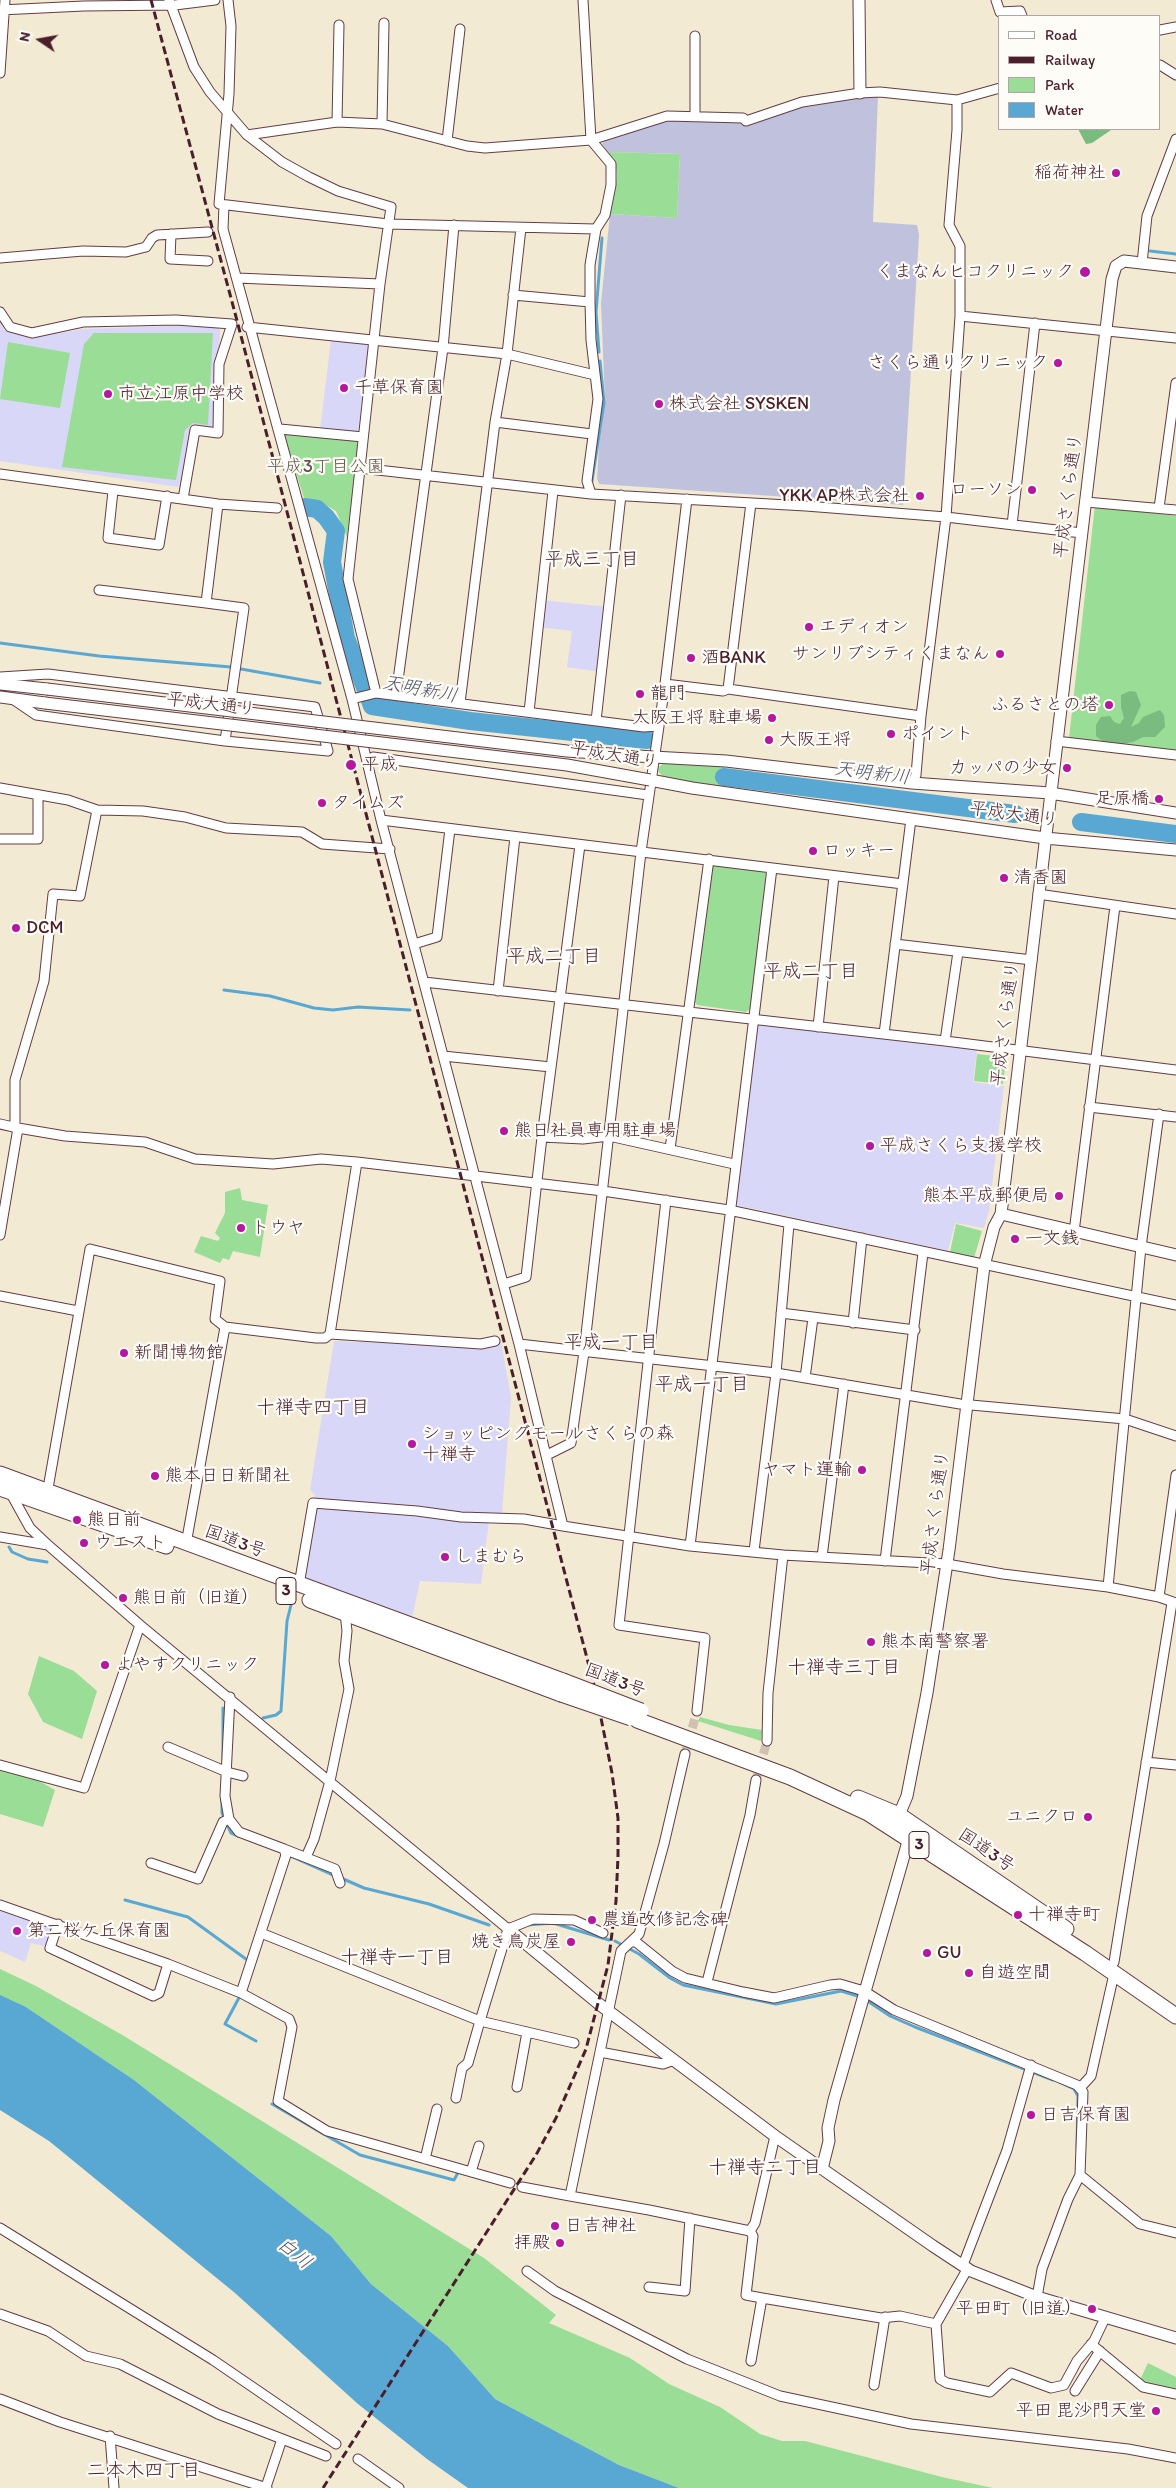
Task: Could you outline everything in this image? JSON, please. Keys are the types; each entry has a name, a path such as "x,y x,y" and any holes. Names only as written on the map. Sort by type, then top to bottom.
{"highway":[{"name":"国道3号","path":"6,1483 345,1613 795,1769 899,1815 1114,1968 1176,2016"},
{"name":"国道3号","path":"46,1498 95,1507 186,1544 299,1585 562,1688"},
{"name":"国道3号","path":"639,1715 828,1793 868,1813 1176,2006"}],"street":[{"path":"0,72 3,6 84,6 214,0"},
{"path":"228,0 231,26 228,113 219,204 388,224 596,229"},
{"path":"583,0 591,140 611,164 611,185 605,215 596,229 590,265 590,302 598,399 586,481 591,494"},
{"path":"859,0 860,93"},
{"path":"996,0 1000,12 1004,14 1020,11 1022,15"},
{"path":"170,3 194,67 210,92 247,135 282,162 310,177 338,191 391,207 380,284 348,578 376,693"},
{"path":"382,124 384,23"},
{"path":"337,122 340,25"},
{"path":"1161,30 1176,26"},
{"path":"447,141 460,28"},
{"path":"695,36 695,116"},
{"path":"1161,66 1176,75"},
{"path":"247,135 337,122 382,124 447,141 485,148 591,140 667,116 743,118 746,121 802,102 860,93 880,92 957,100 998,89"},
{"path":"912,783 916,774 921,716 946,517 960,316 960,246 949,225 957,130 957,100"},
{"path":"1142,263 1147,216 1176,139"},
{"path":"224,205 224,229 248,327 280,429 352,699 381,820 504,1284 563,1526"},
{"path":"396,695 442,348 454,225"},
{"path":"460,703 496,422 507,354 521,228"},
{"path":"0,258 82,251 126,252 146,247 157,234 208,232"},
{"path":"171,234 170,259 208,261"},
{"name":"平成さくら通り","path":"1050,793 1113,272 1116,266 1124,261 1176,267"},
{"path":"237,278 380,284"},
{"path":"513,295 590,302"},
{"path":"0,312 10,328 32,333 83,322 176,320 232,324 219,364 218,433 195,430 182,499"},
{"path":"960,316 1176,338"},
{"path":"1012,525 1035,323"},
{"path":"248,327 507,354 595,375"},
{"path":"1159,508 1176,383"},
{"path":"496,422 592,434"},
{"path":"280,429 364,437"},
{"path":"360,468 553,491 946,517 1082,533"},
{"path":"0,474 218,504 276,508"},
{"path":"113,491 108,538 159,545 167,496"},
{"path":"529,712 553,491"},
{"path":"596,721 621,496"},
{"path":"547,1456 571,1443 584,1352 648,795 666,684 687,499"},
{"path":"1086,502 1176,510"},
{"path":"728,690 751,503"},
{"path":"206,603 218,504"},
{"path":"99,590 244,608 225,741"},
{"path":"0,677 48,674 315,707 328,751 225,741 36,715 13,699"},
{"name":"平成大通り","path":"0,684 567,751 746,763 912,783 1050,793 1176,813"},
{"path":"666,684 722,691 728,690 921,716"},
{"path":"352,699 376,693 644,727 658,726"},
{"name":"平成大通り","path":"0,697 566,765 692,788 1045,838 1176,850"},
{"path":"1056,741 1176,755"},
{"path":"367,764 373,758 377,758 648,795"},
{"path":"0,788 68,800 97,810 143,811 185,817 226,828 302,832 322,844 390,849"},
{"path":"1045,838 1050,793"},
{"path":"0,839 38,840 38,795"},
{"path":"0,1235 17,1128 15,1080 44,981 53,894 80,896 97,810"},
{"path":"884,1034 912,818"},
{"path":"381,820 580,845 710,858 772,868 903,884"},
{"path":"414,944 438,937 450,829"},
{"path":"498,991 515,837"},
{"name":"平成さくら通り","path":"899,1815 907,1796 928,1693 947,1564 984,1266 994,1227 1001,1214 1045,838"},
{"path":"504,1284 526,1277 536,1184 580,845"},
{"path":"670,1150 710,858"},
{"path":"690,1546 734,1164 772,868"},
{"path":"818,1027 834,876"},
{"path":"1038,894 1176,914"},
{"path":"1074,1232 1115,906"},
{"path":"896,944 1032,960"},
{"path":"945,1041 958,952"},
{"path":"424,982 945,1041 1176,1070"},
{"path":"443,1056 551,1067"},
{"path":"1090,1107 1176,1116"},
{"path":"1108,1587 1141,1247 1159,1114"},
{"path":"0,1124 65,1136 146,1142 195,1159 273,1164 321,1159 357,1162 666,1200 729,1210 1176,1306"},
{"path":"542,1137 583,1139 609,1136 734,1164"},
{"path":"46,1498 90,1249 220,1281 215,1319 225,1327 325,1338 330,1334 357,1162"},
{"path":"666,1200 619,1625 705,1638 697,1711"},
{"path":"1001,1214 1176,1255"},
{"path":"754,1551 776,1374 789,1224"},
{"path":"853,1323 862,1238"},
{"path":"885,1561 923,1253"},
{"path":"0,1296 78,1311"},
{"path":"781,1313 915,1330"},
{"path":"805,1378 814,1318"},
{"path":"186,1544 225,1327"},
{"path":"330,1334 480,1344 495,1342"},
{"path":"519,1344 776,1374 967,1405 1125,1419 1176,1436"},
{"path":"822,1557 844,1384"},
{"path":"1159,1597 1176,1475"},
{"path":"6,1483 30,1528 140,1624 608,2011 775,2136 965,2267 995,2282 1037,2297 1176,2338"},
{"path":"299,1585 313,1504 417,1511 461,1517 524,1520 690,1546 822,1557 947,1564 1003,1574 1108,1587 1159,1597 1174,1603 1146,1762 1114,1968 1091,2076 1080,2088"},
{"path":"0,1537 48,1545"},
{"path":"767,1741 768,1693 783,1554"},
{"path":"306,1857 314,1839 330,1781 349,1689 344,1660 347,1631 345,1613"},
{"path":"0,1765 84,1788 140,1624"},
{"path":"230,1697 226,1772 226,1796 229,1819 239,1832 335,1869 340,1883"},
{"path":"168,1747 226,1772 243,1776"},
{"path":"570,2196 621,1951 639,1934 685,1754"},
{"path":"1146,1762 1176,1765"},
{"path":"707,1982 750,1815 756,1780"},
{"path":"822,2169 829,2142 828,2128 834,2100 864,1991 871,1977 909,1838 899,1815"},
{"path":"151,1863 198,1879 223,1822 229,1819"},
{"path":"241,1993 286,1855 284,1849"},
{"path":"0,1905 168,1964 241,1993 289,2019 292,2027 278,2101 327,2131 510,2183"},
{"path":"508,1929 533,1919 574,1920 603,1933"},
{"path":"58,1924 50,1948 153,1996 159,1993 168,1964"},
{"path":"456,2098 462,2068 468,2063 508,1929"},
{"path":"261,1933 480,2021 574,2043"},
{"path":"630,1943 636,1942 672,1971 685,1978 774,1998 840,1984 864,1991 894,2010 1077,2085 1084,2092 1080,2175 1068,2198 1042,2269 1037,2297"},
{"path":"516,2087 526,2069 527,2032"},
{"path":"600,2052 663,2064 674,2060"},
{"path":"1031,2065 1007,2150 965,2267 936,2324 940,2379 947,2383 990,2392 1011,2373 1052,2388 1064,2385 1077,2361 1091,2344 1105,2318"},
{"path":"425,2159 437,2109"},
{"path":"750,2231 755,2223 775,2136"},
{"path":"470,2172 479,2146"},
{"path":"1080,2175 1140,2224 1176,2233"},
{"path":"522,2187 750,2231 753,2236 746,2295 885,2317 900,2316 936,2324"},
{"path":"649,2286 686,2291 690,2218"},
{"path":"0,2228 213,2360 336,2444"},
{"path":"527,2271 555,2291 686,2359 780,2396 911,2424 1142,2451 1176,2458"},
{"path":"751,2361 762,2298"},
{"path":"0,2314 48,2331 86,2356 120,2364 218,2414 326,2456"},
{"path":"874,2385 885,2317"},
{"path":"1091,2344 1143,2387 1176,2394"},
{"path":"1075,2391 1100,2351"},
{"path":"0,2398 60,2422 110,2436 267,2488 282,2439"},
{"path":"110,2436 114,2488"},
{"path":"358,2458 399,2488"}],"shaded area":[{"path":"868,96 878,96 873,222 917,225 919,235 903,505 599,484 597,478 599,446 605,403 601,303 610,214 677,218 680,154 608,152 602,144 605,140 668,121 746,121 765,114"},
{"name":"市立江原中学校","path":"0,321 4,330 32,338 83,329 174,326 217,327 220,330 215,426 212,429 192,429 179,487 0,461"},
{"name":"千草保育園","path":"331,340 367,342 369,346 358,432 354,434 320,430"},
{"path":"541,600 608,607 601,672 567,667 572,631 538,627"},
{"name":"平成さくら支援学校","path":"758,1025 977,1050 973,1082 1004,1086 989,1211 984,1228 955,1223 948,1251 736,1205"},
{"name":"ショッピングモールさくらの森 十禅寺","path":"334,1341 477,1346 501,1341 511,1397 502,1513 489,1520 481,1584 420,1581 412,1618 304,1579 315,1495 310,1490"},
{"path":"0,1908 51,1925 53,1929 48,1947 31,1943 25,1962 0,1951"}],"green space":[{"path":"1079,130 1111,130 1092,143 1086,144"},
{"path":"608,152 680,154 677,218 610,214 617,176 615,160"},
{"path":"94,333 213,333 208,425 193,423 185,430 176,480 62,467 84,344"},
{"path":"8,342 70,353 60,408 0,399"},
{"name":"平成3丁目公園","path":"287,432 359,441 347,537 336,511 319,501 304,498 284,435"},
{"path":"1095,505 1176,516 1176,750 1069,738"},
{"path":"1130,691 1136,692 1141,705 1131,727 1139,723 1143,717 1160,710 1164,715 1165,727 1155,737 1143,737 1133,742 1117,745 1105,743 1096,736 1096,725 1101,717 1110,716 1114,722 1120,724 1124,718 1121,707 1121,695"},
{"path":"665,762 725,767 723,787 663,777 658,771 659,767"},
{"path":"716,864 763,870 766,874 750,1009 746,1012 697,1005 695,1002 711,868"},
{"path":"977,1054 1004,1057 1006,1060 1003,1084 974,1081"},
{"name":"トウヤ","path":"240,1188 242,1200 268,1205 260,1257 233,1251 229,1260 223,1258 220,1263 194,1252 201,1236 218,1241 220,1238 215,1233 225,1213 225,1192"},
{"path":"956,1224 982,1231 974,1258 950,1252"},
{"path":"39,1656 74,1671 97,1691 82,1739 43,1722 28,1694"},
{"path":"700,1717 729,1725 762,1730 761,1741 698,1721"},
{"path":"0,1768 32,1777 55,1790 43,1827 0,1814"},
{"path":"0,1969 36,1986 124,2036 484,2258 556,2315 549,2323 630,2358 669,2384 720,2407 760,2434 782,2441 805,2441 942,2477 993,2488 679,2488 619,2465 495,2399 448,2346 371,2284 331,2236 134,2080 26,2007 0,1996"},
{"path":"1148,2363 1176,2377 1176,2390 1139,2382"}],"water":[{"name":"白川","path":"0,1995 26,2007 134,2080 331,2236 371,2284 448,2346 495,2399 619,2465 679,2488 468,2488 427,2459 358,2404 235,2293 49,2141 0,2110"}],"waterway":[{"path":"599,352 596,312 602,238"},
{"path":"1150,251 1176,254"},
{"path":"592,481 604,403 600,361"},
{"name":"天明新川","path":"305,507 317,509 326,517 336,531 332,562 346,638 372,706 470,721 647,740"},
{"path":"0,643 99,656 231,667"},
{"path":"241,669 320,683"},
{"name":"天明新川","path":"724,777 1015,814"},
{"name":"天明新川","path":"1081,822 1176,834"},
{"path":"224,990 270,996 314,1008 333,1010 358,1007 410,1010"},
{"path":"9,1547 12,1552 28,1559 47,1562"},
{"path":"263,1718 276,1715 281,1711 287,1621 292,1601"},
{"path":"223,1708 223,1760"},
{"path":"222,1799 222,1813 231,1833 238,1836"},
{"path":"288,1855 335,1876"},
{"path":"341,1878 364,1888 429,1904 489,1925"},
{"path":"125,1900 188,1917 250,1962"},
{"path":"527,1925 553,1923 609,1940"},
{"path":"615,1941 639,1954 670,1978 683,1985 776,2004 841,1991 861,1997"},
{"path":"241,1994 225,2024 256,2041"},
{"path":"866,2000 890,2016 915,2027 1053,2080"},
{"path":"1059,2082 1074,2089 1078,2096 1077,2148"},
{"path":"272,2104 360,2155 454,2180 460,2169"}],"tunnel":[{"path":"685,1754 697,1711"},
{"path":"756,1780 767,1741"}],"railway":[{"path":"151,0 235,313 594,1685"},
{"path":"323,2488 536,2155 556,2118 586,2049 608,1965 616,1901 618,1856 618,1818 612,1773 600,1713"}],"place":[{"name":"稲荷神社","path":"1116,173"},
{"name":"くまなんヒコクリニック","path":"1085,272"},
{"name":"さくら通りクリニック","path":"1058,363"},
{"name":"千草保育園","path":"344,388"},
{"name":"市立江原中学校","path":"108,394"},
{"name":"株式会社 SYSKEN","path":"659,404"},
{"name":"ローソン","path":"1032,490"},
{"name":"YKK AP株式会社","path":"920,496"},
{"name":"エディオン","path":"809,627"},
{"name":"サンリブシティくまなん","path":"1000,654"},
{"name":"酒BANK","path":"691,658"},
{"name":"龍門","path":"640,694"},
{"name":"ふるさとの塔","path":"1109,705"},
{"name":"大阪王将 駐車場","path":"772,718"},
{"name":"ポイント","path":"891,734"},
{"name":"大阪王将","path":"769,740"},
{"name":"平成","path":"351,765"},
{"name":"カッパの少女","path":"1067,768"},
{"name":"足原橋","path":"1159,799"},
{"name":"タイムズ","path":"322,803"},
{"name":"ロッキー","path":"813,851"},
{"name":"清香園","path":"1004,878"},
{"name":"DCM","path":"16,928"},
{"name":"熊日社員専用駐車場","path":"504,1131"},
{"name":"平成さくら支援学校","path":"870,1146"},
{"name":"熊本平成郵便局","path":"1059,1196"},
{"name":"トウヤ","path":"241,1228"},
{"name":"一文銭","path":"1015,1239"},
{"name":"新聞博物館","path":"124,1353"},
{"name":"ショッピングモールさくらの森 十禅寺","path":"412,1444"},
{"name":"ヤマト運輸","path":"862,1470"},
{"name":"熊本日日新聞社","path":"155,1476"},
{"name":"熊日前","path":"77,1520"},
{"name":"ウエスト","path":"84,1543"},
{"name":"しまむら","path":"445,1557"},
{"name":"熊日前（旧道）","path":"123,1598"},
{"name":"熊本南警察署","path":"871,1642"},
{"name":"よやすクリニック","path":"105,1665"},
{"name":"ユニクロ","path":"1088,1817"},
{"name":"十禅寺町","path":"1018,1915"},
{"name":"農道改修記念碑","path":"592,1920"},
{"name":"第二桜ケ丘保育園","path":"17,1931"},
{"name":"焼き鳥炭屋","path":"571,1942"},
{"name":"GU","path":"927,1953"},
{"name":"自遊空間","path":"969,1973"},
{"name":"日吉保育園","path":"1031,2115"},
{"name":"日吉神社","path":"555,2226"},
{"name":"拝殿","path":"560,2243"},
{"name":"平田町（旧道）","path":"1092,2309"},
{"name":"平田 毘沙門天堂","path":"1156,2411"}],"district":[{"name":"平成三丁目","path":"592,560"},
{"name":"平成二丁目","path":"554,957"},
{"name":"平成二丁目","path":"811,972"},
{"name":"平成一丁目","path":"611,1343"},
{"name":"平成一丁目","path":"702,1385"},
{"name":"十禅寺四丁目","path":"313,1408"},
{"name":"十禅寺三丁目","path":"844,1668"},
{"name":"十禅寺一丁目","path":"397,1958"},
{"name":"十禅寺二丁目","path":"765,2168"},
{"name":"二本木四丁目","path":"144,2471"}]}
